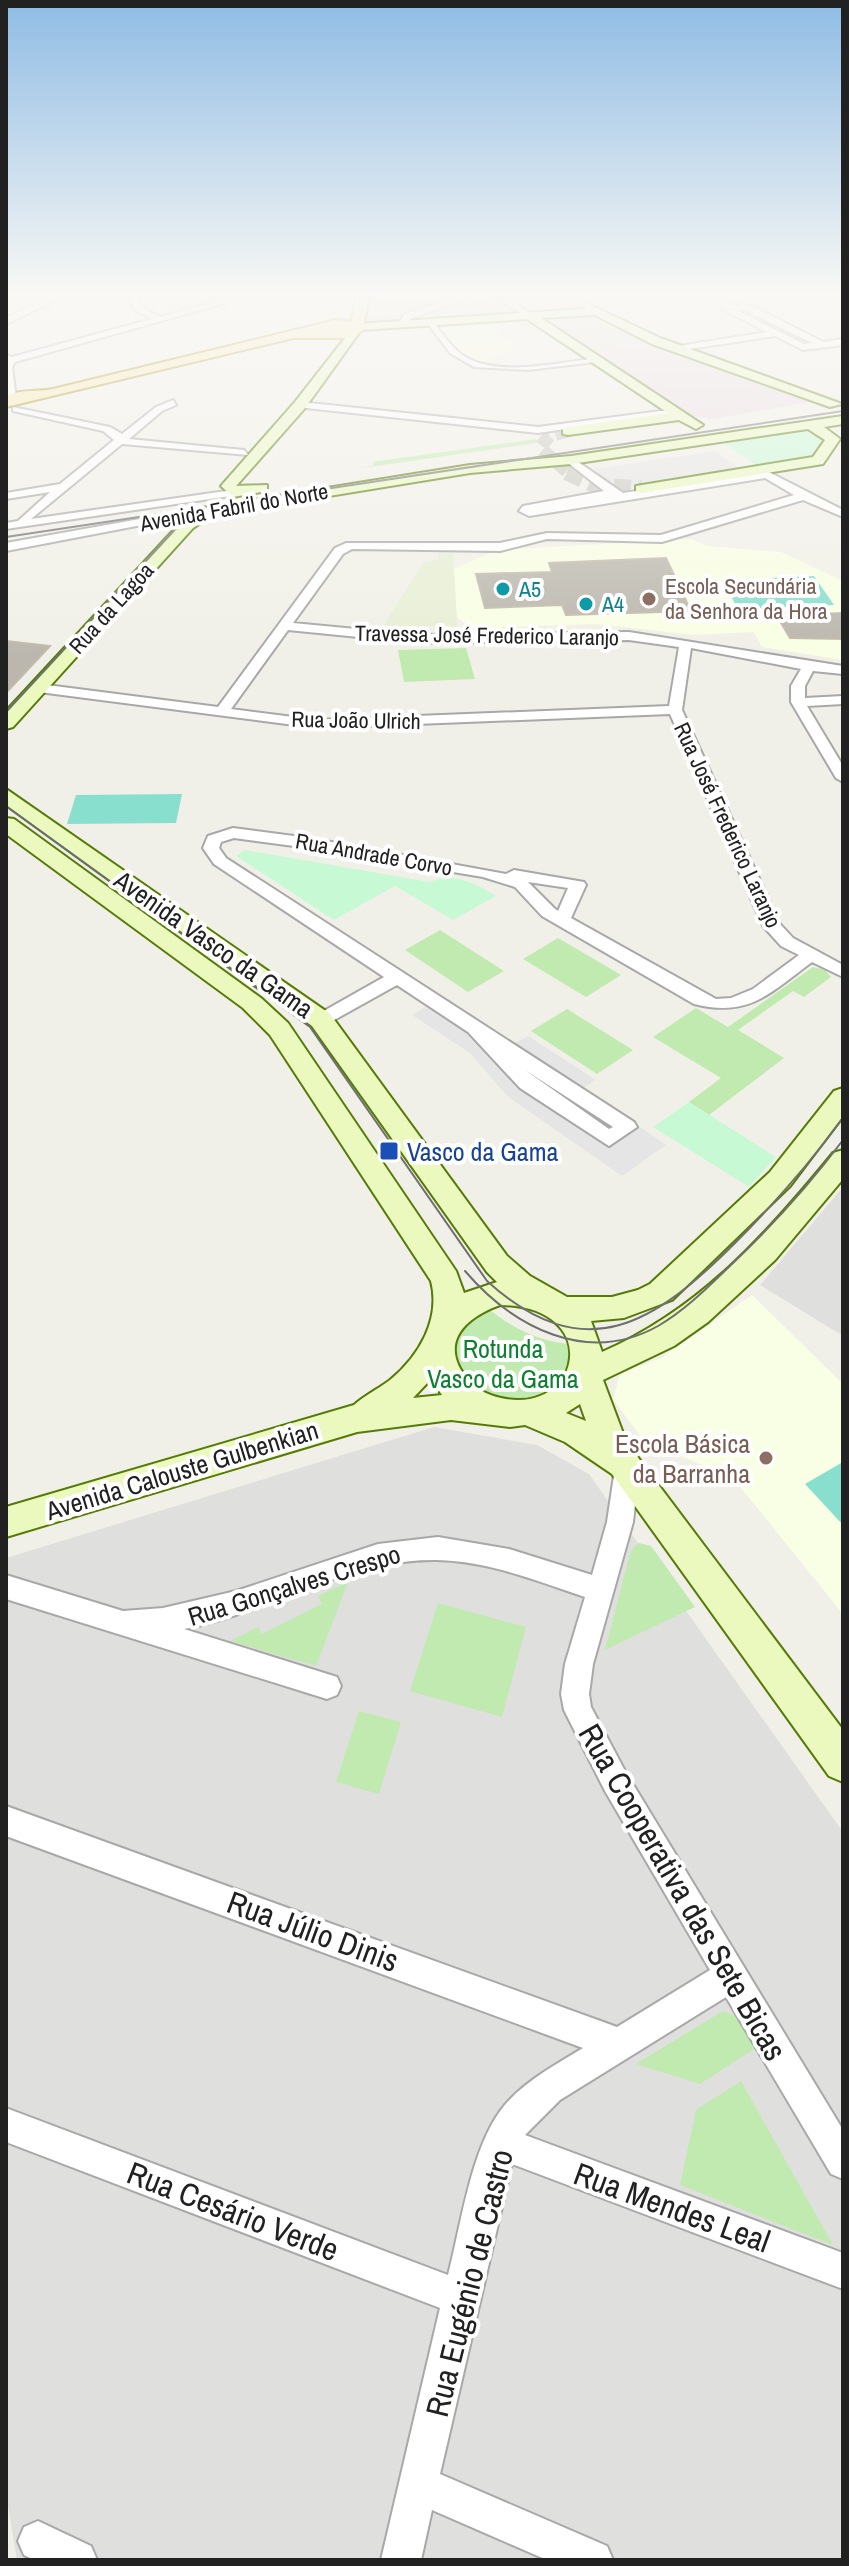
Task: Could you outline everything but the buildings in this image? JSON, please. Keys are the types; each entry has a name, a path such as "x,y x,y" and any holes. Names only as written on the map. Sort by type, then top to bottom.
{"street":[{"path":"62,415 106,429 136,427"},
{"path":"19,524 155,415"},
{"path":"229,499 229,483 291,415"},
{"path":"393,415 538,430 672,415"},
{"path":"568,431 674,415"},
{"path":"680,415 696,425"},
{"name":"Avenida Fabril do Norte","path":"6,526 470,469 571,460 843,420"},
{"name":"Avenida Fabril do Norte","path":"6,547 229,499 718,422"},
{"path":"618,495 529,513 523,509 763,473 822,459 833,439 811,425"},
{"path":"106,429 120,441 244,453"},
{"path":"538,430 550,441"},
{"path":"571,460 618,495"},
{"path":"641,489 763,473 843,514"},
{"path":"6,496 67,486"},
{"path":"222,711 339,551 359,543 500,547 547,536 662,539 803,496"},
{"name":"Rua da Lagoa","path":"6,723 194,519 229,499"},
{"path":"40,509 56,518"},
{"name":"Travessa José Frederico Laranjo","path":"287,626 404,638 608,635 687,643 809,667 843,670"},
{"name":"Rua José Frederico Laranjo","path":"687,643 682,654 675,710 772,926 780,937 843,972"},
{"path":"809,667 798,686 798,702 843,778"},
{"name":"Rua João Ulrich","path":"39,688 317,724 675,710"},
{"path":"798,702 843,700"},
{"name":"Avenida Vasco da Gama","path":"6,795 321,1020 497,1264 519,1284 555,1305"},
{"name":"Avenida Vasco da Gama","path":"6,824 273,1023 445,1279 450,1297 443,1329"},
{"name":"Rua Andrade Corvo","path":"475,1028 527,1083 609,1139 627,1127 220,861 211,848 214,839 246,834 485,873 524,886 541,907 562,920 700,1000 726,1007 744,1004 811,955"},
{"path":"485,873 578,885 562,920"},
{"path":"321,1020 397,977"},
{"path":"627,1469 577,1432 530,1413 491,1411 471,1403 448,1383 437,1358 443,1329 464,1304 498,1293 515,1293 555,1305 616,1310 642,1303 661,1292 780,1179 843,1097"},
{"path":"530,1413 563,1400 585,1374 652,1343 691,1318 776,1238 843,1160"},
{"path":"555,1305 586,1341 585,1374 610,1442 627,1469 843,1762"},
{"name":"Avenida Calouste Gulbenkian","path":"357,1418 413,1382 425,1368 443,1329"},
{"name":"Avenida Calouste Gulbenkian","path":"6,1522 357,1418 451,1407 491,1411"},
{"name":"Rua Cooperativa das Sete Bicas","path":"627,1469 626,1499 576,1680 578,1710 615,1781 843,2162"},
{"name":"Rua Gonçalves Crespo","path":"126,1622 153,1623 194,1616 369,1559 418,1549 483,1556 600,1590"},
{"path":"6,1587 327,1686"},
{"name":"Rua Júlio Dinis","path":"6,1821 618,2044"},
{"name":"Rua Eugénio de Castro","path":"401,2560 460,2298 500,2143 516,2118 548,2088 730,1976"},
{"name":"Rua Cesário Verde","path":"6,2125 460,2298"},
{"name":"Rua Mendes Leal","path":"500,2143 843,2271"},
{"path":"419,2485 593,2560"},
{"path":"38,2541 77,2560"}],"shaded area":[{"path":"687,415 737,415 713,419"},
{"path":"715,451 743,471 618,489 594,469"},
{"name":"Escola Secundária da Senhora da Hora","path":"691,539 708,546 781,552 843,581 843,660 762,647 754,632 694,635 596,624 470,628 457,617 454,569 496,550"},
{"path":"438,553 453,553 457,627 423,626 421,630 384,625 424,562 438,560"},
{"path":"814,576 834,605 738,609 722,580"},
{"path":"182,794 176,823 67,824 76,795"},
{"path":"442,997 513,1044 528,1036 596,1080 583,1088 666,1145 622,1176 507,1096 470,1053 412,1015"},
{"path":"843,1187 843,1336 760,1285"},
{"name":"Escola Básica da Barranha","path":"752,1295 843,1384 843,1614 733,1478 643,1440 613,1399 620,1374 661,1358"},
{"path":"434,1427 537,1445 589,1474 843,1832 843,2560 17,2560 6,2495 6,1558"},
{"path":"843,1462 843,1525 805,1484"}],"green space":[{"path":"803,431 823,438 812,456 758,466 723,443"},
{"path":"539,441 536,443 362,468 374,465 372,462"},
{"path":"466,648 475,679 404,682 398,650"},
{"path":"245,850 430,882 456,879 472,883 496,896 453,920 395,886 334,920 236,856"},
{"path":"440,930 504,971 468,992 405,950"},
{"path":"558,938 621,975 586,997 523,959"},
{"path":"813,967 825,970 831,977 804,997 793,991 738,1030 784,1058 709,1115 689,1102 721,1078 653,1037 696,1008 728,1027"},
{"path":"567,1009 633,1050 597,1074 531,1031"},
{"path":"689,1102 776,1157 749,1187 653,1127"},
{"name":"Rotunda Vasco da Gama","path":"486,1307 528,1333 575,1345 569,1369 556,1386 537,1397 516,1401 495,1398 475,1390 461,1375 454,1355 455,1334"},
{"path":"639,1543 651,1546 695,1607 605,1650 631,1550"},
{"path":"348,1582 316,1666 230,1641 258,1627 262,1634 322,1604 318,1596"},
{"path":"438,1603 526,1627 502,1717 410,1691"},
{"path":"359,1711 401,1722 379,1794 336,1782"},
{"path":"723,2011 738,2017 757,2047 700,2084 636,2064"},
{"path":"741,2081 833,2245 680,2185 696,2110"}],"tunnel":[{"path":"568,431 549,436 540,448 568,473"},
{"path":"568,473 598,486 641,489"}],"tram line":[{"path":"6,537 818,415"},
{"path":"6,712 181,523 203,508"},
{"path":"6,806 310,1027 487,1281 523,1308 556,1324 587,1329 618,1326 647,1314 676,1296 705,1272 763,1214 843,1118"},
{"path":"465,1271 505,1309 528,1324 553,1334 578,1341 605,1342 631,1337 669,1319 707,1288 777,1219 843,1140"}],"place":[{"name":"A5","path":"503,589"},
{"name":"Escola Secundária da Senhora da Hora","path":"649,599"},
{"name":"A4","path":"586,604"},
{"name":"Vasco da Gama","path":"389,1151"},
{"name":"Escola Básica da Barranha","path":"766,1458"}]}
